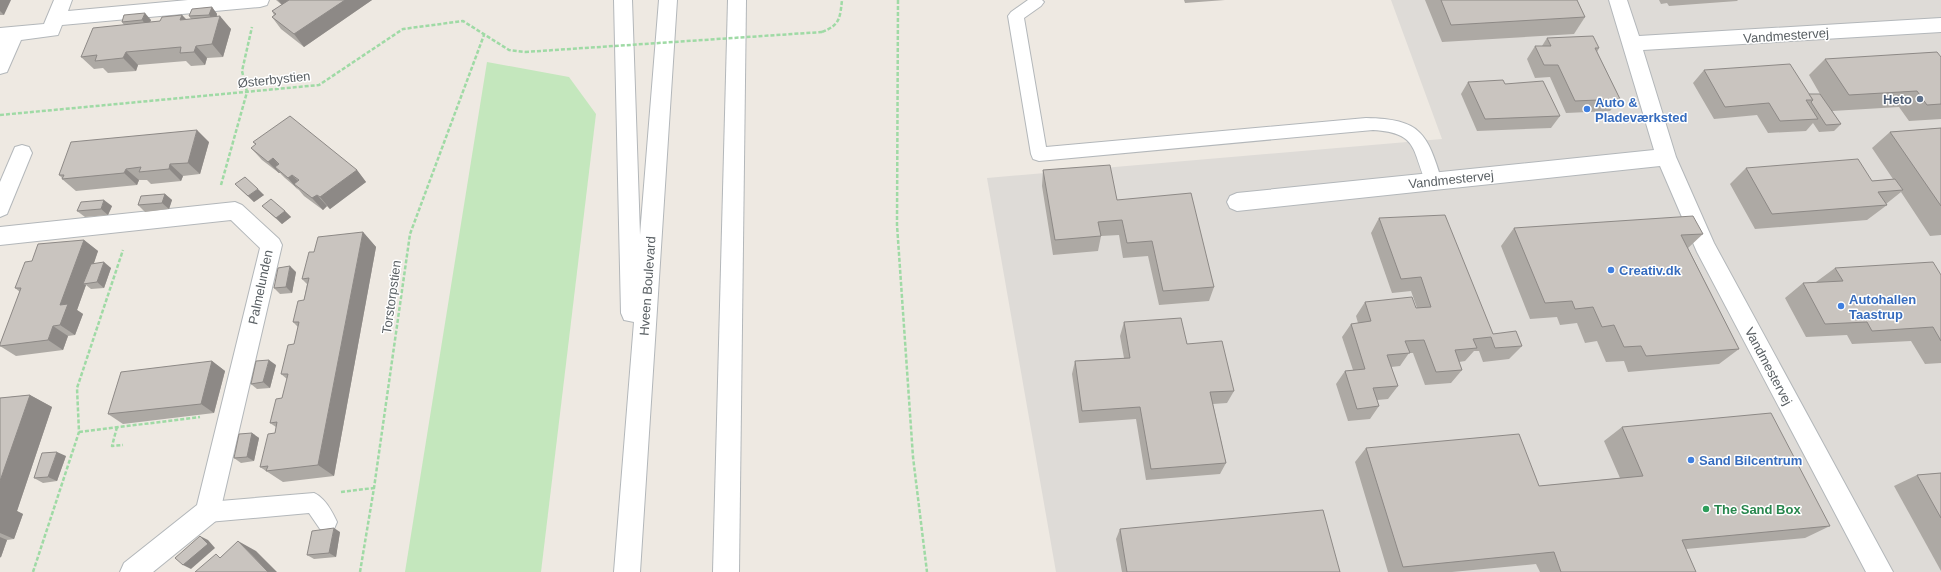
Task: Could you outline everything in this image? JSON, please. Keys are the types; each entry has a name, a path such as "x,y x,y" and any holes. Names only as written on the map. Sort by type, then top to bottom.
{"street":[{"path":"0,67 7,35 51,30 64,0"},
{"path":"623,0 635,442"},
{"name":"Hveen Boulevard","path":"627,572 635,442 668,0"},
{"path":"726,572 738,0"},
{"name":"Vandmestervej","path":"1618,0 1666,157 1705,246 1880,572"},
{"path":"56,19 259,1"},
{"name":"Vandmestervej","path":"1631,44 1941,25"},
{"path":"0,208 22,153"},
{"name":"Vandmestervej","path":"1237,202 1666,157"},
{"name":"Palmelunden","path":"0,236 235,211 271,245 208,512"},
{"path":"133,572 208,512"}],"lane":[{"path":"1036,2 1016,16 1038,154 1366,124 1384,124 1401,129 1418,141 1434,181"},
{"path":"208,512 314,503 327,522"}],"path":[{"name":"Østerbystien","path":"0,115 319,85 403,29 463,21 509,50 525,52 822,32 834,28 838,21 842,0"},
{"path":"898,0 897,225 913,457 927,572"},
{"path":"214,213 247,92 242,71 259,1"},
{"name":"Torstorpstien","path":"360,572 374,488 410,234 484,35"},
{"path":"33,572 79,432 76,388 133,221"},
{"path":"79,432 230,414"},
{"path":"117,427 112,446 123,445"}],"shaded area":[{"path":"1391,0 1941,0 1941,572 1056,572 987,178 1442,139"}],"green space":[{"path":"487,62 569,77 596,114 541,572 405,572"}],"building":[{"path":"289,0 345,0 294,34 272,17 276,14 272,11"},
{"path":"1441,0 1577,0 1585,17 1451,25"},
{"path":"212,7 209,15 189,16 192,9"},
{"path":"145,13 142,20 122,22 124,15"},
{"path":"182,15 180,20 220,16 212,44 196,46 194,52 180,53 181,47 126,52 123,58 95,61 97,55 81,57 93,28 160,21 162,17"},
{"path":"1593,36 1599,48 1595,48 1620,99 1575,101 1558,65 1544,65 1535,46 1551,46 1547,38"},
{"path":"1937,52 1941,57 1941,104 1927,105 1917,91 1849,95 1825,59"},
{"path":"1790,64 1813,100 1806,100 1818,119 1780,121 1769,103 1725,107 1704,70"},
{"path":"1503,80 1505,84 1543,81 1560,116 1485,119 1468,82"},
{"path":"1809,94 1820,94 1841,124 1826,125 1811,102 1813,100"},
{"path":"290,116 357,170 320,197 317,195 312,198 294,184 299,180 292,175 288,178 275,167 279,164 273,158 268,162 251,148 256,144 253,142"},
{"path":"1941,128 1941,206 1890,132"},
{"path":"197,130 188,163 170,164 169,169 139,172 141,167 126,169 124,173 62,179 64,175 59,175 71,142"},
{"path":"1858,159 1872,181 1895,179 1903,190 1878,192 1887,205 1772,214 1746,168"},
{"path":"1110,165 1117,200 1191,193 1214,287 1163,291 1152,241 1127,243 1122,220 1098,222 1101,236 1055,240 1043,170"},
{"path":"245,177 258,189 248,196 235,184"},
{"path":"165,194 162,203 138,205 141,196"},
{"path":"271,199 285,211 276,218 262,206"},
{"path":"104,200 101,209 77,211 81,202"},
{"path":"1445,215 1493,334 1516,331 1522,346 1495,348 1491,337 1473,339 1477,348 1455,350 1462,370 1436,372 1424,340 1405,341 1410,353 1387,355 1398,386 1373,388 1379,406 1357,409 1345,371 1365,369 1351,324 1371,321 1365,302 1412,297 1416,308 1431,307 1421,277 1401,279 1379,218"},
{"path":"1693,216 1703,234 1681,235 1739,349 1646,356 1641,346 1624,347 1614,325 1602,327 1593,307 1575,309 1572,301 1545,303 1514,228"},
{"path":"363,232 318,465 266,471 268,466 260,467 268,434 275,433 277,422 270,423 276,399 282,398 288,374 281,374 288,345 294,344 299,322 293,322 298,301 304,300 309,278 302,279 309,252 314,252 318,237"},
{"path":"84,240 60,305 68,304 60,325 53,326 48,340 0,346 21,288 15,288 25,262 32,261 38,244"},
{"path":"104,262 97,282 83,284 91,264"},
{"path":"1933,262 1941,275 1941,341 1933,327 1872,331 1867,322 1825,324 1803,283 1843,281 1835,268"},
{"path":"290,266 286,287 274,288 278,268"},
{"path":"1181,318 1187,344 1222,341 1234,391 1210,392 1226,463 1151,469 1140,407 1082,411 1075,361 1130,358 1124,322"},
{"path":"269,360 263,382 251,384 256,361"},
{"path":"212,361 201,404 108,414 121,372"},
{"path":"30,395 0,481 0,398"},
{"path":"1771,413 1830,526 1682,540 1696,572 1561,572 1554,552 1403,567 1366,448 1519,434 1539,486 1643,476 1622,427"},
{"path":"252,433 247,457 234,458 239,434"},
{"path":"57,452 48,477 34,478 42,453"},
{"path":"1941,473 1941,518 1917,475"},
{"path":"1323,510 1340,572 1127,572 1120,529"},
{"path":"334,528 329,553 307,555 312,531"},
{"path":"200,536 208,544 183,565 175,558"},
{"path":"238,541 268,572 195,572 216,554 220,558"}],"place":[{"name":"Heto","path":"1920,99"},
{"name":"Auto & Pladeværksted","path":"1587,109"},
{"name":"Creativ.dk","path":"1611,270"},
{"name":"Autohallen Taastrup","path":"1841,306"},
{"name":"Sand Bilcentrum","path":"1691,460"},
{"name":"The Sand Box","path":"1706,509"}]}
